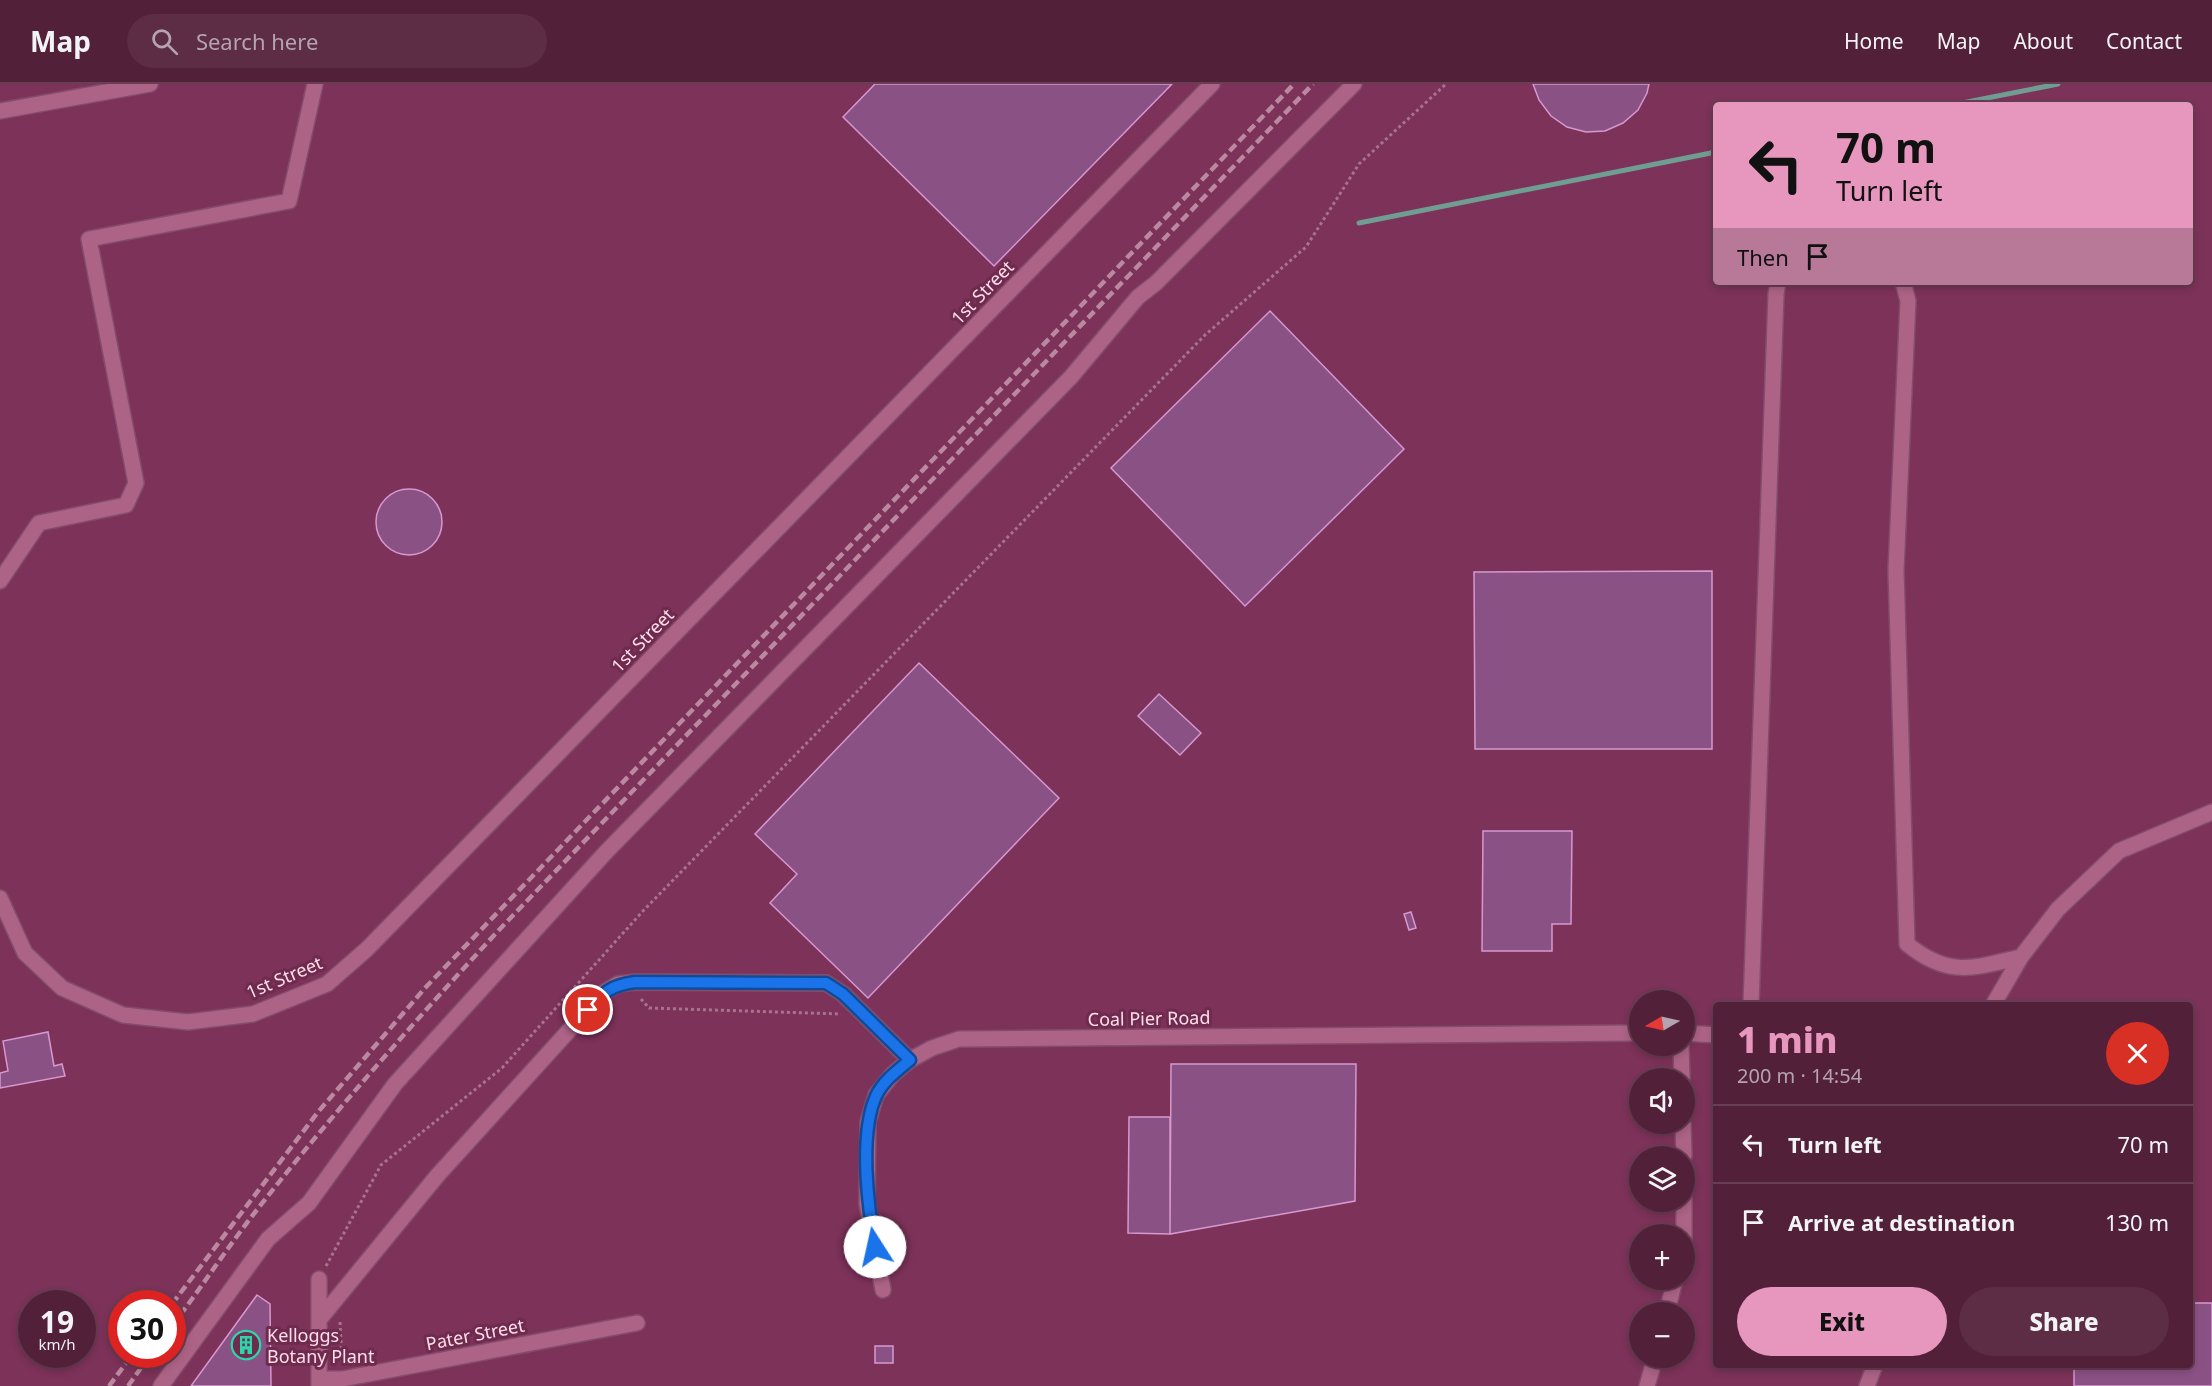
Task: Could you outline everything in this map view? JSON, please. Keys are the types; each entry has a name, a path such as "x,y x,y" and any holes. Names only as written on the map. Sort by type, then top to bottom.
{"street":[{"path":"0,111 150,84"},
{"path":"0,581 39,523 126,505 136,483 89,239 289,201 315,84"},
{"name":"1st Street","path":"0,898 25,953 62,988 123,1015 188,1022 253,1014 327,984 367,949 1212,84"},
{"path":"161,1386 268,1239 309,1203 395,1084 606,852 1071,377 1138,297 1156,283 1354,84"},
{"path":"1751,1002 1775,306 1778,285"},
{"path":"1904,285 1908,301 1896,570 1907,944 1924,957 1954,969 2021,957"},
{"path":"1995,1002 2021,957 2058,909 2119,851 2212,812"},
{"path":"319,1320 437,1176 603,993 618,984 635,982 826,983 843,994 910,1060"},
{"name":"Coal Pier Road","path":"883,1290 867,1204 868,1122 876,1095 893,1074 910,1060 932,1048 959,1039 1629,1033"},
{"path":"1695,1034 1713,1035"},
{"path":"319,1279 320,1383"},
{"name":"Pater Street","path":"320,1383 637,1323"},
{"path":"1647,1386 1652,1368"},
{"path":"1867,1386 1874,1368"}],"path":[{"path":"319,1279 381,1164 502,1068 642,912 1205,335 1306,247 1359,164 1446,84"},
{"path":"635,996 639,997 649,1008 844,1014"},
{"path":"340,1317 342,1378"}],"shaded area":[{"path":"0,84 2212,84 2212,1386 0,1386"}],"building":[{"path":"875,84 1172,84 994,266 843,117"},
{"path":"1533,84 1649,84 1638,110 1623,123 1605,131 1586,132 1567,127 1551,116 1539,100"},
{"path":"1270,311 1404,449 1245,606 1111,468"},
{"path":"402,489 416,489 428,494 437,503 442,522 440,535 433,546 416,555 402,555 390,550 381,541 376,529 376,515 381,503 390,494"},
{"path":"1712,571 1712,749 1475,749 1474,572"},
{"path":"919,663 1059,798 868,998 770,903 797,874 755,834"},
{"path":"1159,694 1201,733 1180,755 1138,716"},
{"path":"1483,831 1572,831 1571,924 1552,924 1552,951 1482,951"},
{"path":"1411,912 1416,928 1409,930 1404,914"},
{"path":"48,1032 54,1066 62,1064 65,1076 0,1088 0,1073 8,1071 3,1041"},
{"path":"1171,1064 1356,1064 1355,1201 1170,1234"},
{"path":"1129,1117 1170,1117 1170,1234 1128,1233"},
{"name":"Kelloggs Botany Plant","path":"257,1295 270,1304 271,1386 191,1386"},
{"path":"2193,1303 2212,1303 2212,1386 2074,1386 2074,1368 2193,1368"},
{"path":"875,1346 893,1346 893,1363 875,1363"}],"waterway":[{"path":"1967,102 2058,84"},
{"path":"1359,223 1713,153"}],"railway":[{"path":"183,1290 318,1112 425,988 1294,84"},
{"path":"186,1307 245,1225 314,1139 498,931 1313,84"},
{"path":"109,1386 122,1368"},
{"path":"128,1386 141,1368"}],"place":[{"name":"Kelloggs Botany Plant","path":"246,1345"}],"route":[{"path":"588,1010 603,993 618,984 635,982 826,983 843,994 910,1060 893,1074 876,1095 868,1122 867,1204 875,1247"}]}
